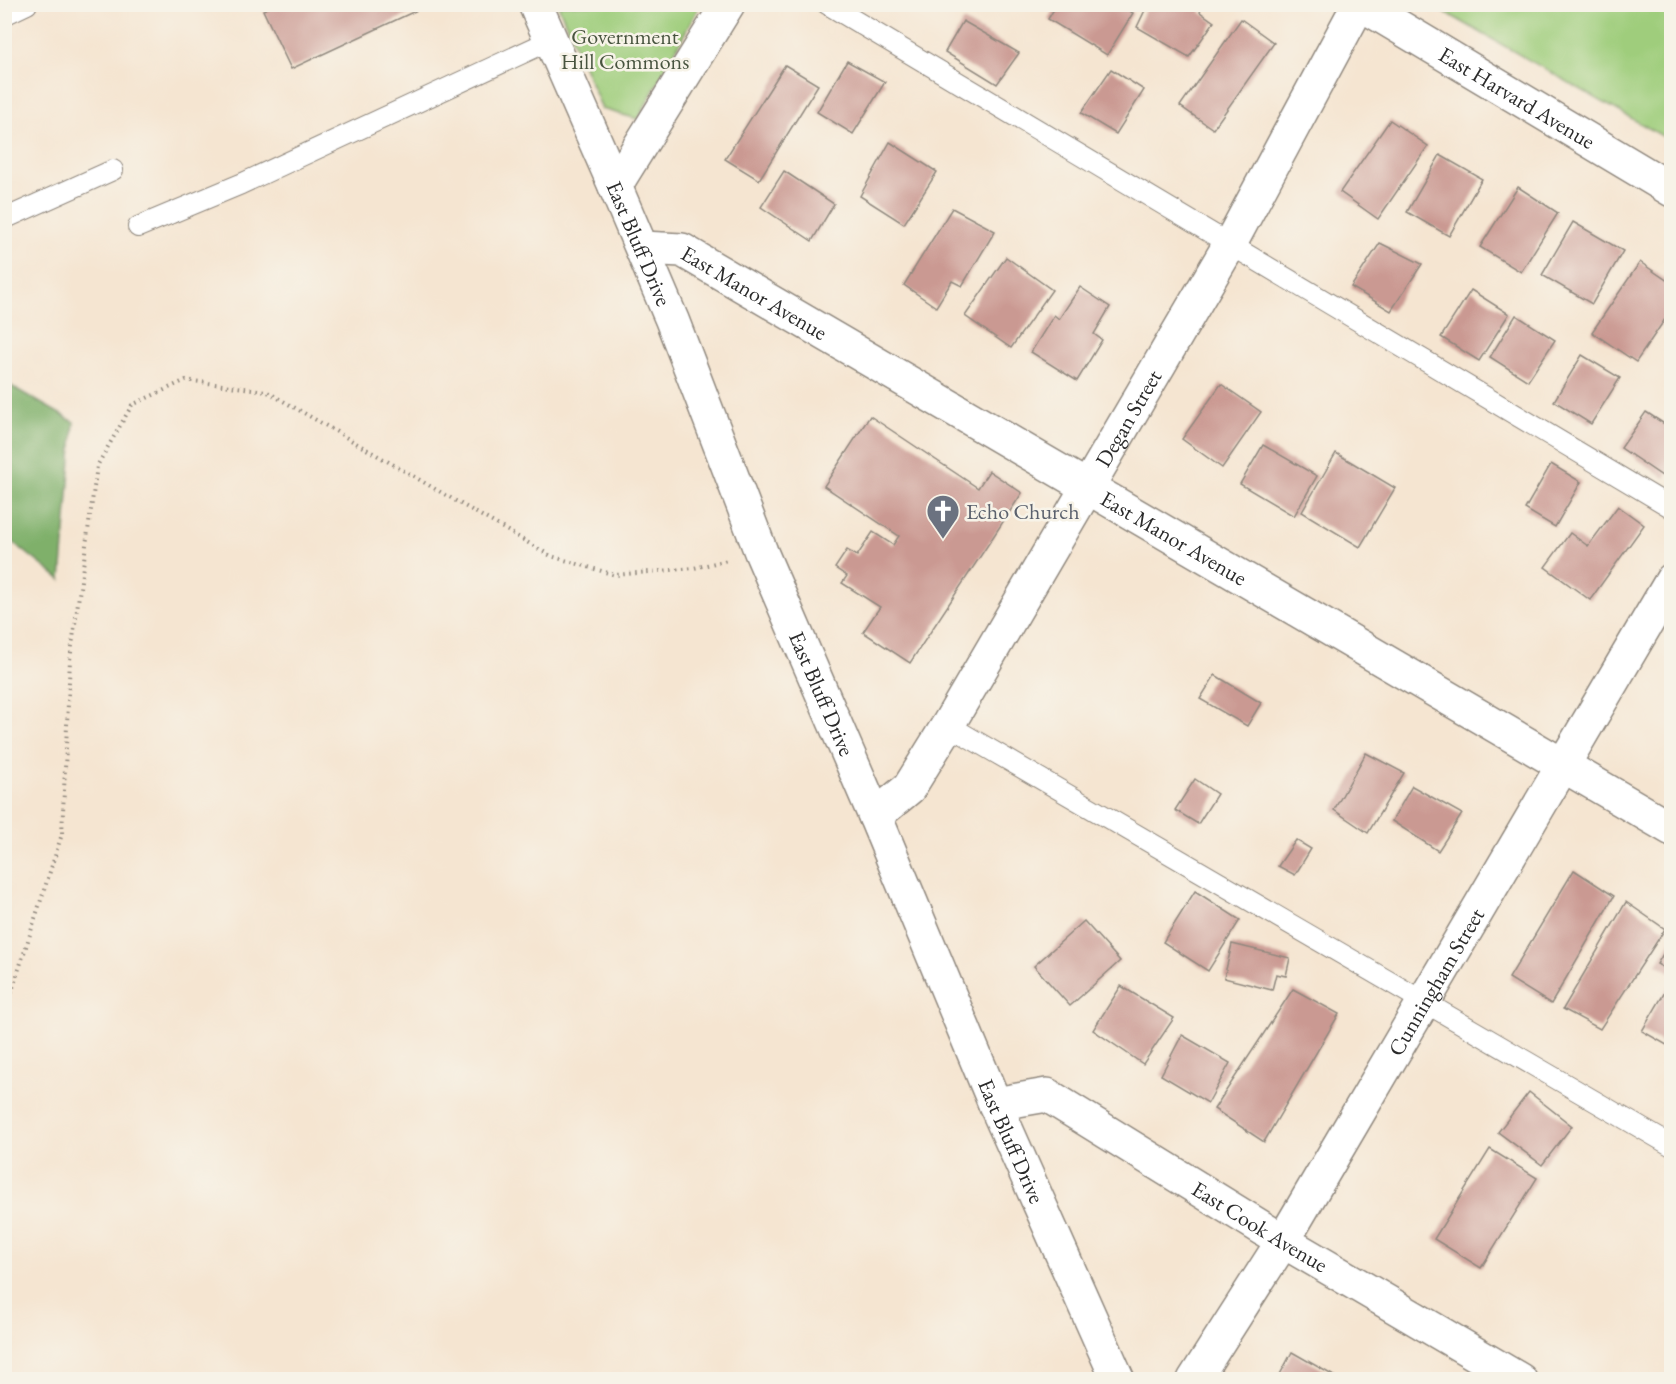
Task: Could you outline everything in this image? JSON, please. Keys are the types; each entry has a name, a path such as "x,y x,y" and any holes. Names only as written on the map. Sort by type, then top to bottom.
{"street":[{"name":"East Bluff Drive","path":"535,4 642,248 761,552 875,816 995,1104 1118,1380"},
{"path":"615,186 728,4"},
{"name":"Degan Street","path":"875,816 909,788 948,725 1230,244 1360,4"},
{"name":"East Harvard Avenue","path":"1360,4 1671,190"},
{"name":"East Manor Avenue","path":"642,248 682,250 1671,829"},
{"name":"Cunningham Street","path":"1194,1380 1283,1241 1564,766 1671,580"},
{"name":"East Cook Avenue","path":"995,1104 1047,1095 1283,1241 1520,1380"}],"lane":[{"path":"4,15 27,4"},
{"path":"827,4 1671,508"},
{"path":"138,227 241,184 551,40"},
{"path":"4,219 113,170"},
{"path":"948,725 1671,1146"}],"path":[{"path":"4,1016 62,834 70,660 97,466 132,405 186,380 266,391 551,556 615,575 694,568 761,552"}],"green space":[{"name":"Government Hill Commons","path":"558,5 700,5 638,119 602,109"},
{"path":"1434,5 1671,5 1671,141 1443,11"},
{"path":"4,382 74,422 61,580 5,536"}],"building":[{"path":"1057,4 1118,4 1133,13 1107,55 1048,19"},
{"path":"1148,4 1204,4 1200,12 1214,22 1189,57 1137,27"},
{"path":"274,5 428,5 291,69 263,10"},
{"path":"1241,19 1274,43 1213,129 1180,106"},
{"path":"963,21 1019,53 997,84 945,52"},
{"path":"847,61 885,82 853,134 817,112"},
{"path":"785,65 818,85 759,180 725,159"},
{"path":"1111,69 1144,90 1116,134 1081,113"},
{"path":"1390,120 1428,146 1378,219 1340,192"},
{"path":"890,142 937,172 904,224 860,196"},
{"path":"1440,155 1482,179 1449,236 1407,212"},
{"path":"784,171 834,204 812,241 761,207"},
{"path":"1518,187 1558,213 1521,272 1480,247"},
{"path":"952,208 995,231 962,286 952,281 936,307 904,285"},
{"path":"1573,222 1623,251 1592,304 1542,275"},
{"path":"1380,243 1422,264 1391,311 1351,287"},
{"path":"1006,257 1052,290 1011,348 965,316"},
{"path":"1640,262 1672,284 1672,309 1636,362 1592,332"},
{"path":"1080,287 1110,307 1094,334 1102,340 1077,381 1031,352 1054,315 1059,319"},
{"path":"1471,290 1509,314 1479,361 1441,337"},
{"path":"1516,315 1555,340 1528,381 1490,357"},
{"path":"1582,355 1620,378 1591,424 1554,401"},
{"path":"1221,384 1261,412 1222,468 1182,439"},
{"path":"1646,412 1672,429 1672,468 1665,478 1621,448"},
{"name":"Echo Church","path":"870,416 978,488 989,471 1022,493 910,663 863,632 880,607 842,583 847,576 835,568 847,550 857,556 873,532 893,545 899,536 824,486"},
{"path":"1263,445 1317,476 1294,516 1240,484"},
{"path":"1336,453 1395,488 1360,547 1302,512"},
{"path":"1551,464 1581,482 1555,527 1525,509"},
{"path":"1618,506 1644,525 1590,600 1545,567 1570,533 1588,546"},
{"path":"1215,675 1261,703 1247,726 1200,699"},
{"path":"1366,753 1404,773 1368,833 1334,810"},
{"path":"1195,779 1217,794 1198,824 1175,810"},
{"path":"1412,786 1462,814 1438,851 1392,821"},
{"path":"1296,840 1311,849 1295,875 1278,866"},
{"path":"1574,870 1614,896 1551,1004 1509,978"},
{"path":"1195,891 1240,920 1208,971 1163,942"},
{"path":"1626,902 1665,929 1600,1029 1563,1009"},
{"path":"1084,921 1120,961 1070,1006 1034,966"},
{"path":"1672,939 1672,973 1657,964"},
{"path":"1232,944 1290,958 1286,976 1276,974 1272,990 1224,978"},
{"path":"1672,980 1672,1048 1642,1031"},
{"path":"1121,986 1174,1018 1143,1064 1093,1030"},
{"path":"1293,989 1339,1014 1264,1142 1214,1109"},
{"path":"1182,1035 1230,1063 1208,1103 1161,1075"},
{"path":"1529,1092 1572,1126 1542,1165 1498,1132"},
{"path":"1490,1149 1537,1178 1481,1268 1434,1239"},
{"path":"1292,1352 1341,1380 1277,1380"}],"place":[{"name":"Echo Church","path":"943,540"}]}
